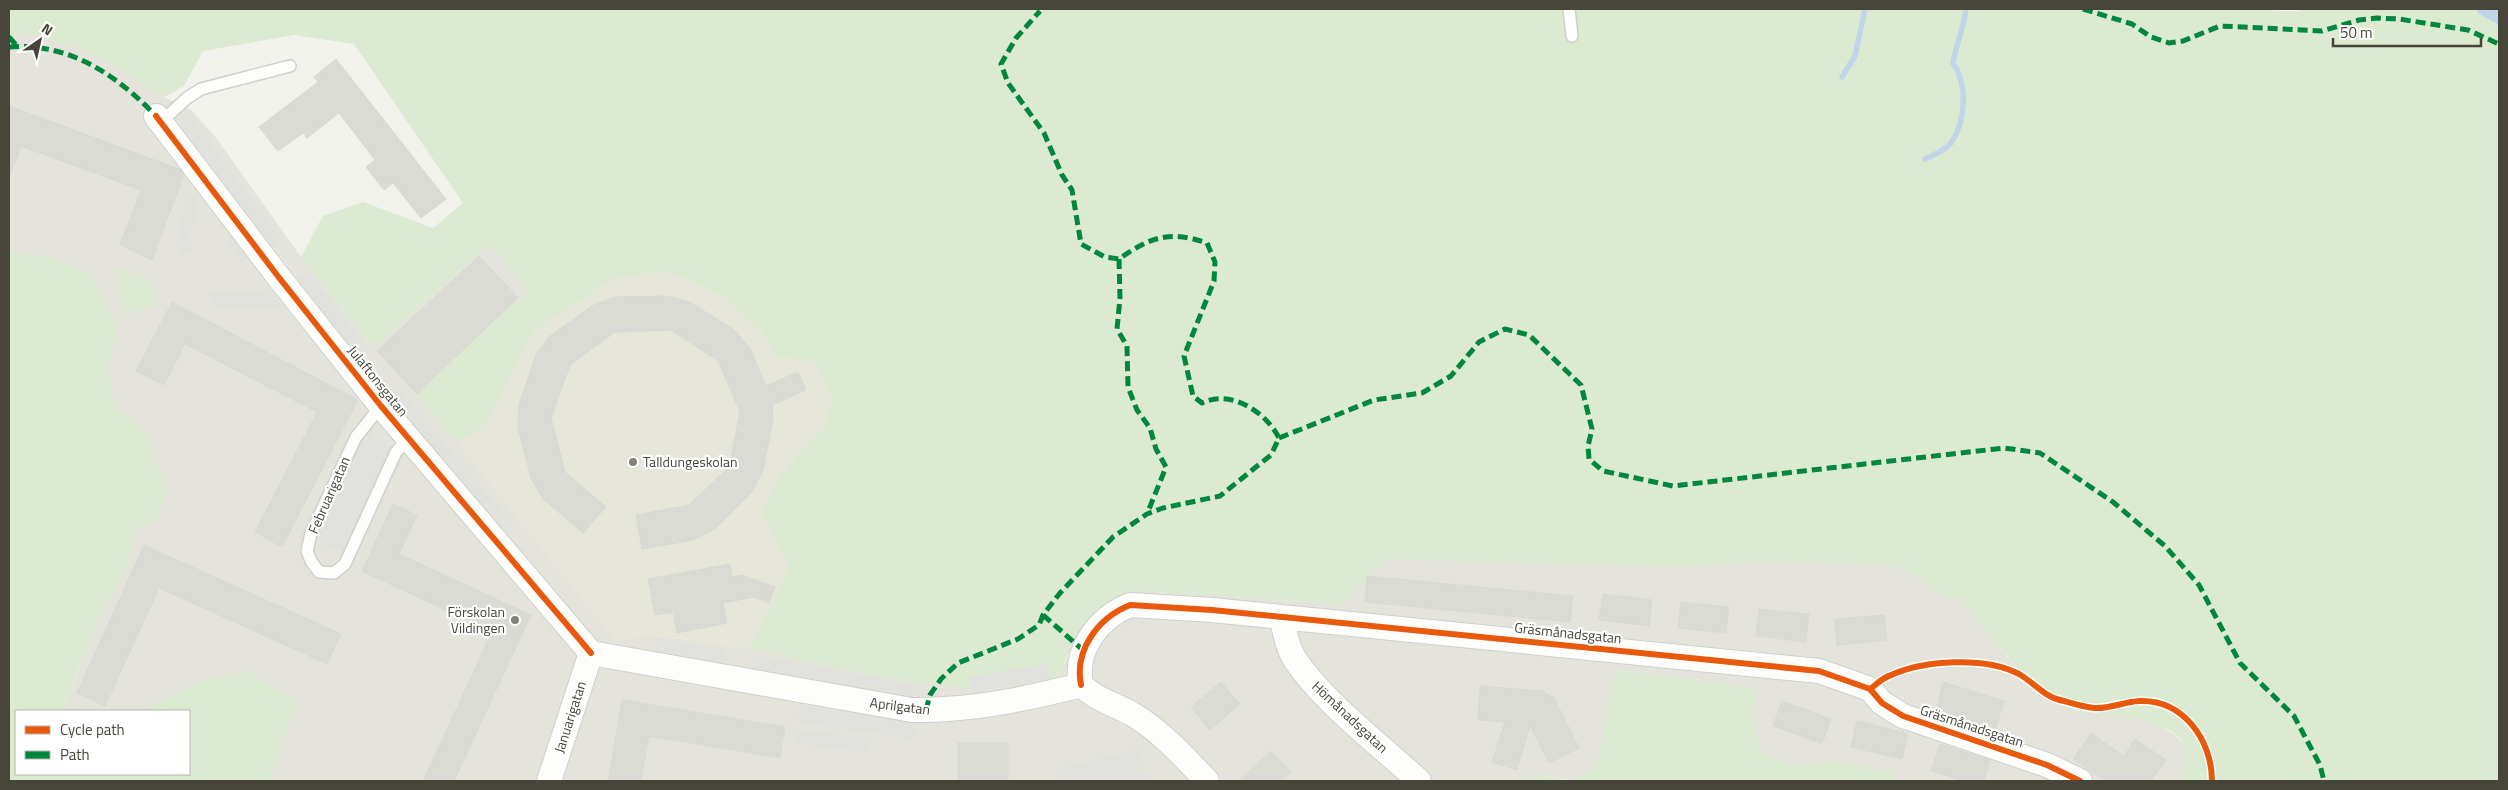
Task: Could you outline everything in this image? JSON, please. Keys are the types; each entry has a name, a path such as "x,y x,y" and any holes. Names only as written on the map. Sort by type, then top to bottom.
{"street":[{"name":"Julaftonsgatan","path":"158,119 271,268 381,406 591,653"},
{"name":"Gräsmånadsgatan","path":"1082,685 1080,662 1094,632 1119,610 1130,605 1212,610 1819,671 1870,689 1882,703 1904,716 2047,765 2080,781"},
{"name":"Hömånadsgatan","path":"1282,618 1284,633 1293,656 1313,684 1419,781"},
{"name":"Aprilgatan","path":"591,653 912,710 938,710 998,704 1082,685"},
{"name":"Januarigatan","path":"549,781 591,653"},
{"path":"1082,685 1097,698 1131,714 1152,728 1208,781"}],"lane":[{"path":"1569,9 1572,36"},
{"path":"158,119 201,89 290,66"},
{"name":"Februarigatan","path":"381,406 356,437 311,533 308,551 311,561 319,572 334,573 345,564 396,452 408,439"}],"shaded area":[{"path":"26,32 100,57 164,97 192,111 217,139 301,257 373,348 457,441 616,640 650,635 748,648 881,675 1055,679 1089,621 1104,605 1119,596 1138,591 1341,604 1386,559 1683,567 1758,561 1884,564 1915,574 1943,596 1958,598 2038,693 2075,710 2135,718 2157,724 2174,734 2185,745 2187,764 2180,781 1898,781 1890,772 1832,761 1795,766 1761,753 1753,720 1756,690 1724,683 1616,670 1600,750 1594,768 1575,781 1530,774 1529,781 269,781 297,701 199,682 144,710 70,710 64,706 101,611 129,564 134,528 159,517 145,432 113,405 109,366 117,325 23,255 9,252 9,37"},
{"path":"189,116 283,240 271,249 177,126"},
{"path":"187,197 199,200 189,241 193,248 182,254 176,245"},
{"path":"231,235 248,258 242,262 225,240"},
{"path":"489,244 528,290 416,396 373,348"},
{"name":"Talldungeskolan","path":"667,271 725,297 761,331 778,358 812,360 834,398 826,422 774,484 778,542 788,563 781,588 748,648 650,635 616,640 457,441 483,426 534,331 614,279"},
{"path":"310,272 369,350 358,358 299,280"},
{"path":"207,291 272,293 284,309 218,307"},
{"path":"399,390 509,521 498,530 388,399"},
{"path":"364,435 391,447 341,554 315,541"},
{"path":"657,638 726,651 723,666 655,652"},
{"path":"753,655 915,685 912,701 750,671"},
{"path":"1047,664 1050,680 972,692 969,677"},
{"path":"800,706 917,723 914,739 798,722"},
{"path":"798,730 870,739 868,753 796,743"},
{"path":"1139,749 1147,781 1057,781 1054,770"}],"green space":[{"path":"9,9 2265,9 2299,11 2300,9 2476,9 2479,14 2499,25 2499,781 2180,781 2186,761 2186,752 2179,738 2169,730 2137,719 2071,709 2043,695 2038,692 1958,598 1943,596 1915,574 1884,564 1758,561 1683,567 1386,559 1341,604 1138,591 1121,597 1096,614 1078,637 1055,680 1020,687 943,686 861,673 748,648 781,588 788,563 763,513 774,484 826,422 833,398 812,360 778,358 761,331 725,297 667,271 614,279 534,331 483,427 457,441 416,396 528,290 489,244 373,348 301,257 323,216 363,202 433,228 463,203 354,44 294,35 203,51 184,86 164,97 100,57 26,32 9,37"},
{"path":"9,252 55,258 91,275 117,325 109,366 113,405 145,432 166,488 159,517 134,529 129,564 101,611 64,705 70,710 15,710 15,775 190,775 190,710 144,710 199,682 245,670 297,701 269,781 9,781"},
{"path":"117,269 144,276 158,299 157,302 126,316 119,290"},
{"path":"1615,670 1724,683 1756,690 1753,720 1761,753 1795,766 1832,761 1890,772 1898,781 1575,781 1594,768 1600,750"},
{"path":"1530,774 1570,781 1529,781"}],"water":[{"path":"2476,9 2499,9 2499,25 2479,14"}],"building":[{"path":"336,59 446,199 421,218 393,183 384,190 366,167 375,160 339,113 307,138 303,133 278,151 259,127 318,82 314,77"},
{"path":"9,106 179,169 184,175 152,260 120,245 141,190 21,146 11,174 9,173"},
{"path":"479,256 518,298 417,394 377,351"},
{"path":"667,296 690,302 734,330 750,348 766,386 798,372 806,390 772,405 773,420 763,471 751,493 715,529 693,540 642,549 636,515 689,505 729,467 740,412 718,361 671,330 615,332 570,365 551,418 565,472 606,507 583,533 543,499 531,478 518,428 519,404 536,355 550,336 592,306 615,297"},
{"path":"172,302 358,400 282,547 255,532 317,412 185,344 164,385 136,371"},
{"path":"393,504 417,515 399,554 531,615 454,781 423,781 492,632 362,571"},
{"path":"144,545 341,634 327,664 159,588 105,706 77,693"},
{"path":"730,564 732,577 743,575 775,587 769,603 754,597 723,603 727,623 677,633 673,612 655,615 648,579"},
{"path":"1367,576 1573,596 1570,622 1365,602"},
{"path":"1603,594 1652,600 1649,626 1599,620"},
{"path":"1681,602 1729,607 1726,633 1678,628"},
{"path":"1759,609 1809,614 1806,642 1756,636"},
{"path":"1884,615 1887,640 1837,645 1834,619"},
{"path":"1221,682 1240,704 1210,730 1191,707"},
{"path":"1943,682 2004,701 1995,730 1936,712"},
{"path":"1480,686 1543,691 1554,698 1579,748 1549,763 1530,726 1517,770 1492,762 1505,722 1478,720"},
{"path":"622,700 785,727 780,758 649,736 641,781 608,781"},
{"path":"1782,701 1831,719 1822,744 1773,726"},
{"path":"1857,721 1908,733 1902,759 1851,747"},
{"path":"2091,733 2124,756 2135,739 2166,760 2151,781 2106,781 2073,759"},
{"path":"958,743 1008,743 1008,781 958,781"},
{"path":"1940,744 1990,760 1984,781 1963,781 1931,771"},
{"path":"1271,751 1291,772 1281,781 1238,781"}],"waterway":[{"path":"1842,77 1855,56 1865,9"},
{"path":"1925,159 1949,146 1960,124 1963,92 1958,72 1953,63 1966,9"}],"marked path":[{"path":"2083,9 2132,24 2151,37 2169,43 2183,41 2220,26 2322,31 2359,20 2377,18 2399,19 2468,30 2499,44"},
{"path":"926,710 930,695 941,679 958,663 1018,639 1039,625 1043,615 1060,593 1113,537 1147,514 1163,508 1220,496 1271,455 1279,438 1273,428 1257,412 1236,401 1213,399 1202,403 1193,396 1184,356 1214,281 1215,262 1207,243 1182,237 1161,238 1141,245 1119,259 1105,257 1081,244 1072,190 1062,175 1044,133 1008,83 1001,64 1016,38 1040,11"},
{"path":"9,37 17,46"},
{"path":"9,47 31,47 51,50 90,64 125,87 156,116"},
{"path":"1119,259 1120,298 1117,329 1127,346 1128,387 1137,410 1150,428 1156,449 1166,467 1147,514"},
{"path":"1279,438 1374,400 1422,393 1451,376 1479,342 1505,329 1529,335 1581,385 1592,429 1588,446 1589,459 1603,471 1673,486 2004,448 2040,453 2113,502 2165,546 2199,585 2240,663 2294,716 2320,765 2324,781"},
{"path":"1043,615 1084,651"}],"cycle path":[{"path":"156,116 277,275 381,406 591,653"},
{"path":"1081,685 1081,660 1085,648 1099,627 1118,611 1130,605 1212,610 1819,671 1870,689 1882,703 1903,716 2047,765 2080,781"},
{"path":"1870,689 1886,677 1903,671 1919,666 1954,662 1989,664 2005,668 2019,674 2049,696 2081,706 2100,708 2139,701 2155,702 2169,707 2181,715 2201,737 2211,766 2212,781"}],"place":[{"name":"Talldungeskolan","path":"633,462"},
{"name":"Förskolan Vildingen","path":"515,620"}]}
